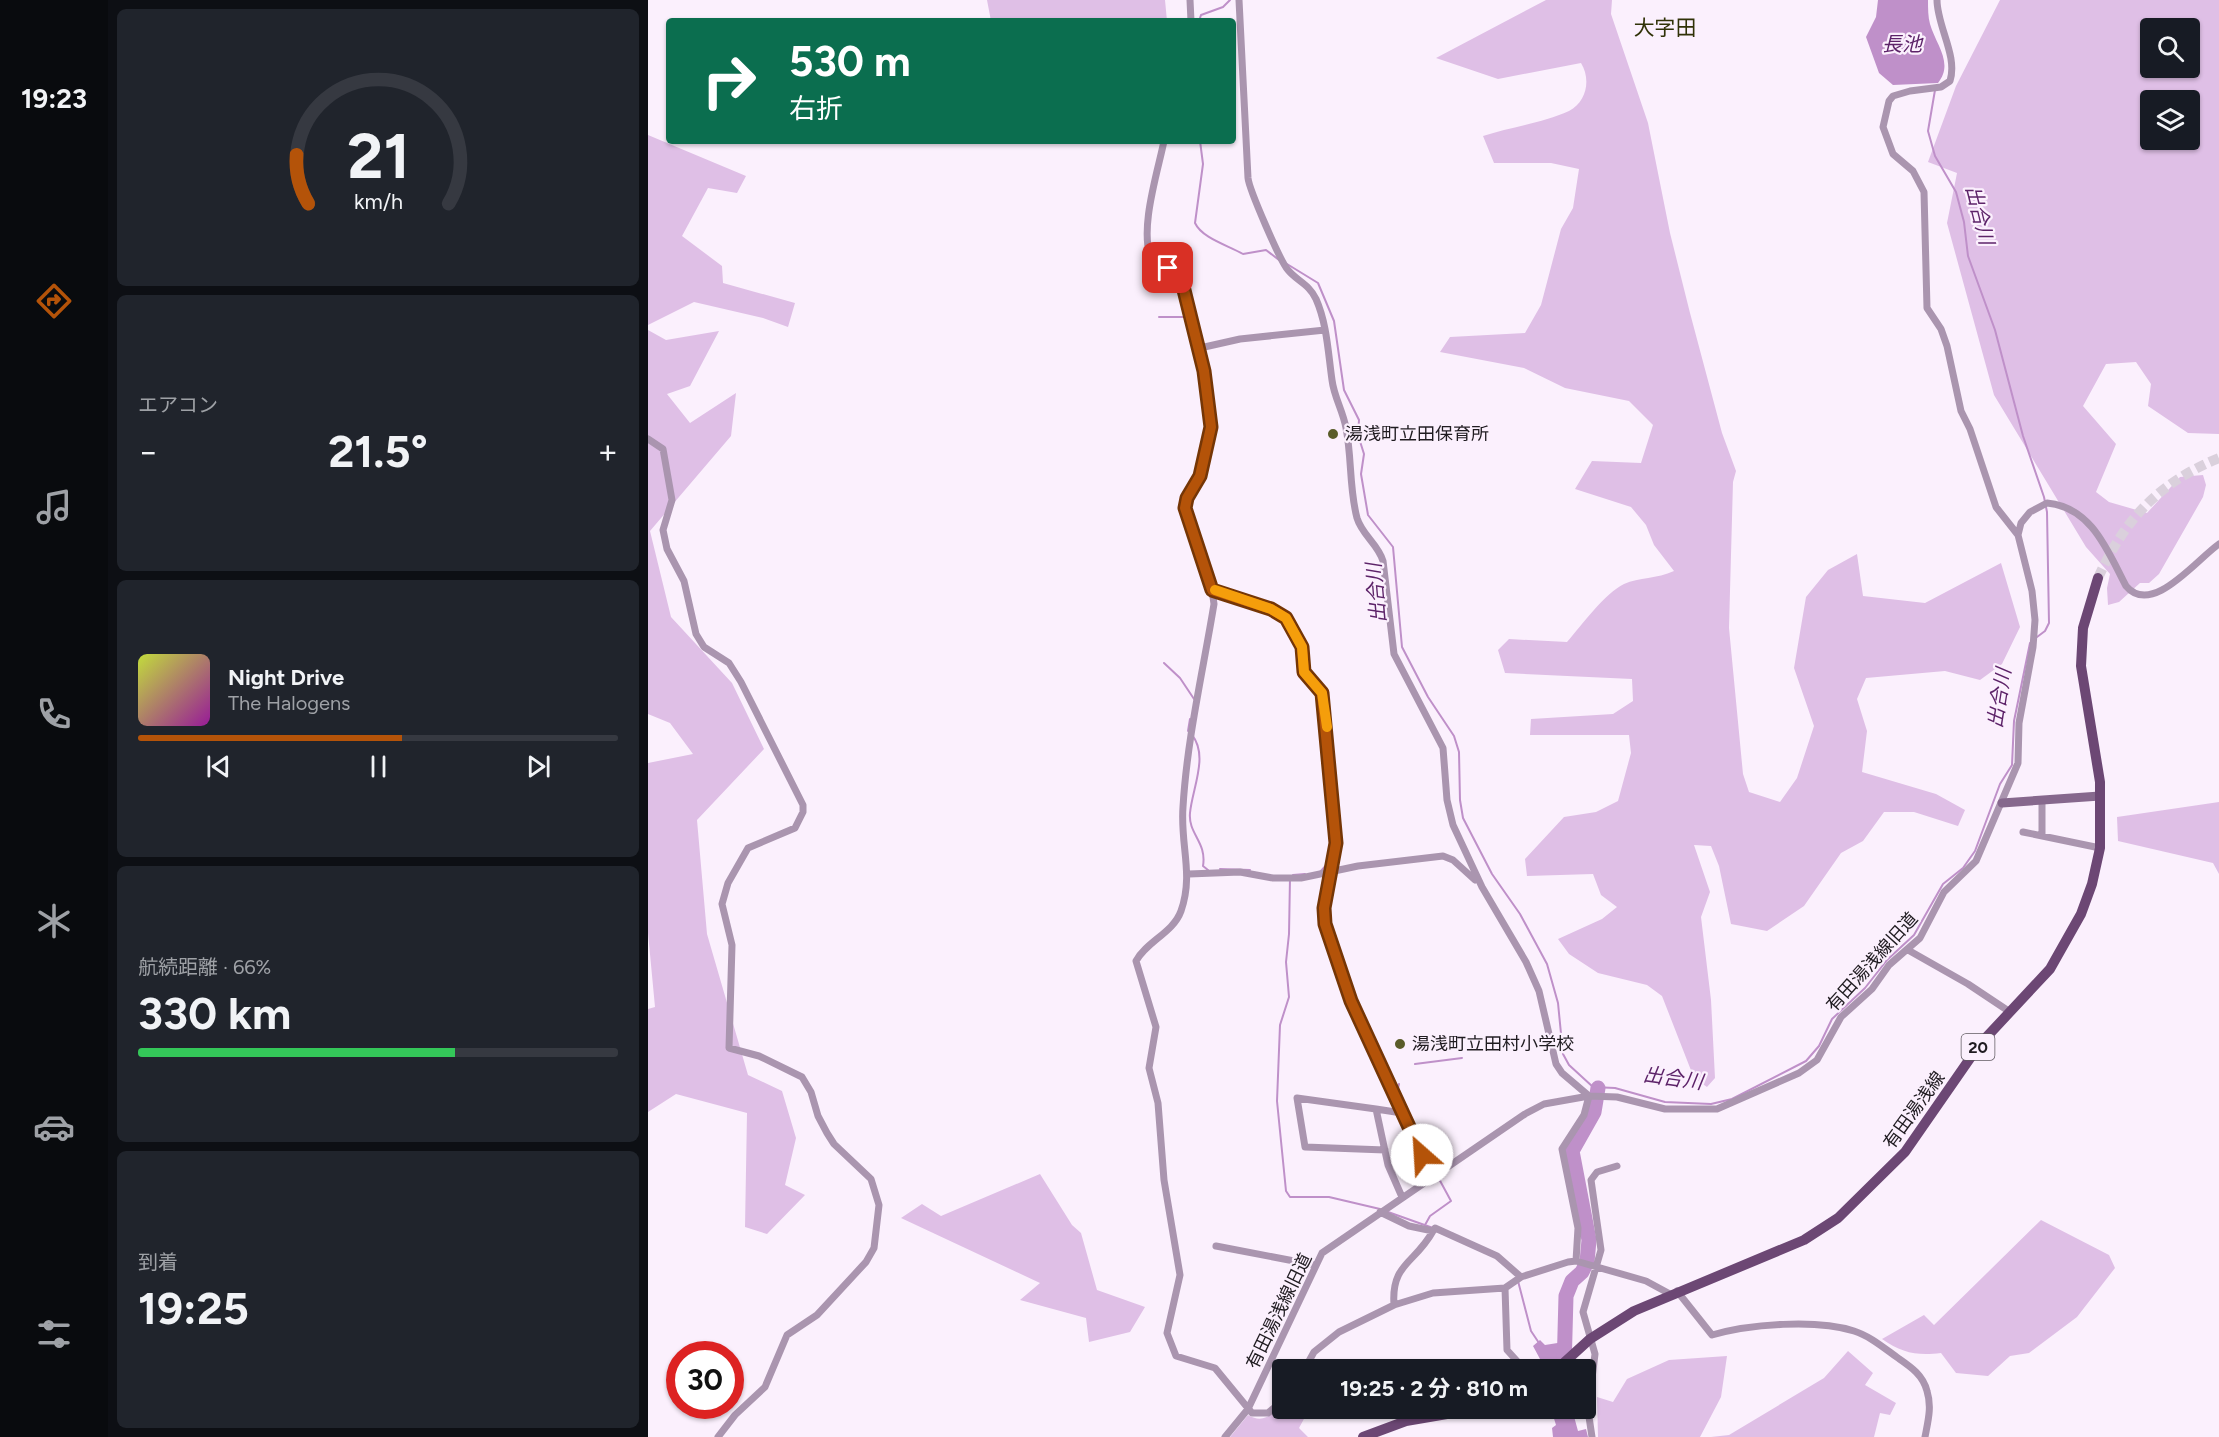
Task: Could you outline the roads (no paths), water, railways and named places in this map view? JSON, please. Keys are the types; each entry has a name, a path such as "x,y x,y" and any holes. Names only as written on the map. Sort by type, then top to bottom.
{"main road":[{"name":"有田湯浅線","path":"1569,1359 1590,1339 1622,1317 1673,1293 1804,1240 1846,1211 1905,1152 1976,1050 2045,976 2072,933 2092,885 2100,848 2100,796 2081,666 2083,628 2098,578"},
{"path":"1364,1437 1406,1421 1418,1419"}],"street":[{"path":"1190,0 1191,18"},
{"path":"1239,0 1251,194 1266,221 1285,266 1312,290 1325,330 1335,399 1346,426 1351,459 1349,477 1358,520 1377,547 1383,561 1394,654 1443,748 1450,816 1482,887 1532,974 1545,1012 1556,1064 1562,1073 1589,1096 1584,1115 1562,1149 1578,1228 1576,1261"},
{"path":"1937,0 1941,30 1950,60 1950,81 1941,87 1893,96 1889,101 1883,127 1893,154 1910,167 1924,192 1928,308 1941,329 1947,346 1961,411 1970,429 1996,507 2018,535"},
{"path":"1163,144 1149,216 1150,257 1180,279 1200,348 1208,392 1211,435 1200,476 1187,498 1185,508 1212,590 1214,604 1182,809 1185,858 1189,874 1178,918 1136,961 1156,1027 1149,1068 1158,1103 1164,1180 1180,1275 1167,1333 1176,1356 1215,1368 1248,1409 1255,1414 1263,1415 1272,1408"},
{"path":"1200,348 1240,339 1325,330"},
{"path":"648,439 663,449 669,473 672,500 663,530 667,549 684,581 696,634 704,648 729,663 741,682 803,805 803,812 795,828 748,848 728,883 722,904 732,945 729,1048 759,1056 802,1077 811,1092 827,1133 834,1144 871,1179 879,1205 874,1248 866,1262 817,1315 788,1335 765,1387 735,1415 718,1437"},
{"path":"2018,535 2025,517 2036,507 2047,502 2067,507 2081,516 2098,534 2130,591 2148,596 2164,590 2219,544"},
{"name":"有田湯浅線旧道","path":"1225,1437 1248,1409 1315,1265 1328,1247 1532,1109 1565,1099 1589,1096 1617,1097 1674,1110 1704,1110 1731,1105 1812,1065 1821,1055 1846,1011 1872,989 1889,965 1908,950 1924,932 1944,892 1976,861 2020,757 2019,723 2035,628 2032,591 2018,535"},
{"path":"1212,590 1271,609 1286,618 1302,647 1304,672 1322,693 1336,843 1324,908 1325,924 1351,1001 1433,1175"},
{"path":"2002,803 2100,796"},
{"path":"2042,800 2042,835"},
{"path":"2023,832 2100,848"},
{"path":"1189,874 1240,872 1283,879 1380,863 1443,856 1463,867 1482,887"},
{"path":"1908,950 1968,984 2010,1012"},
{"path":"1385,1150 1305,1147 1296,1098 1402,1113"},
{"path":"1376,1109 1392,1177 1402,1197"},
{"path":"1592,1437 1588,1410 1595,1361 1583,1312 1598,1267 1601,1242 1591,1180 1597,1172 1617,1167"},
{"path":"1380,1212 1408,1226 1433,1231"},
{"path":"1394,1305 1394,1288 1400,1268 1414,1258 1435,1228 1497,1256 1521,1277"},
{"path":"1216,1246 1315,1265"},
{"path":"1310,1359 1314,1352 1339,1332 1394,1305 1433,1293 1505,1288 1521,1277 1576,1261 1653,1284 1673,1293 1712,1335 1761,1325 1827,1326 1854,1330 1867,1336 1916,1370 1924,1382 1930,1409 1925,1437"},
{"path":"1505,1288 1507,1350 1514,1359"}],"water":[{"name":"長池","path":"1878,0 1928,0 1930,24 1944,61 1942,76 1938,83 1893,85 1879,73 1866,37 1876,17"},
{"path":"1540,1340 1545,1345 1570,1341 1569,1359 1540,1359 1533,1346"},
{"path":"1554,1419 1575,1419 1578,1431 1586,1429 1588,1437 1553,1437 1552,1428 1556,1425"}],"waterway":[{"name":"出合川","path":"1200,18 1201,15 1223,7 1230,0"},
{"name":"出合川","path":"1935,90 1928,131 1935,156 1956,192 1964,222 1968,256 1995,330 2023,436 2047,512 2049,623 2045,631 2037,637"},
{"name":"出合川","path":"1200,144 1203,164 1195,223 1198,228 1209,237 1243,254 1266,250 1279,260"},
{"name":"出合川","path":"1287,264 1318,283 1334,321 1344,390 1359,420 1358,435 1364,454 1361,474 1368,515 1393,547 1402,647 1428,697 1454,736 1459,752 1460,800 1463,818 1492,874 1520,914 1547,964 1558,1003 1563,1054 1569,1065 1593,1087 1615,1088 1665,1102 1711,1104 1732,1099 1806,1061 1819,1046 1832,1019 1865,988 1887,960 1914,935 1943,884 1963,868 1975,851 2000,784 2012,765 2014,721 2030,643"},
{"path":"1159,317 1185,317 1195,341"},
{"path":"1212,407 1215,433 1212,448"},
{"path":"1211,576 1215,588"},
{"path":"1164,663 1180,678 1194,699"},
{"path":"1188,731 1190,719"},
{"path":"1192,735 1197,743 1199,763 1190,820 1204,858 1203,866 1208,870"},
{"path":"1320,872 1330,861"},
{"path":"1220,869 1250,870"},
{"path":"1293,875 1305,874"},
{"path":"1290,878 1286,962 1289,997 1280,1025 1277,1101 1286,1191 1290,1197 1329,1197 1380,1209"},
{"path":"1415,1064 1462,1058"},
{"path":"1399,1084 1397,1093 1414,1132"},
{"name":"出合川","path":"1564,1359 1566,1296 1572,1281 1582,1272 1587,1262 1589,1240 1572,1151 1594,1112 1598,1088"},
{"path":"1425,1225 1430,1216 1451,1201 1438,1177"},
{"path":"1388,1212 1433,1228"},
{"path":"1518,1281 1531,1331 1539,1343"}],"tunnel":[{"path":"2098,578 2120,538 2146,505 2178,479 2219,458"}],"place":[{"name":"湯浅町立田保育所","path":"1333,434"},
{"name":"湯浅町立田村小学校","path":"1400,1044"}],"district":[{"name":"大字田","path":"1665,27"}]}
